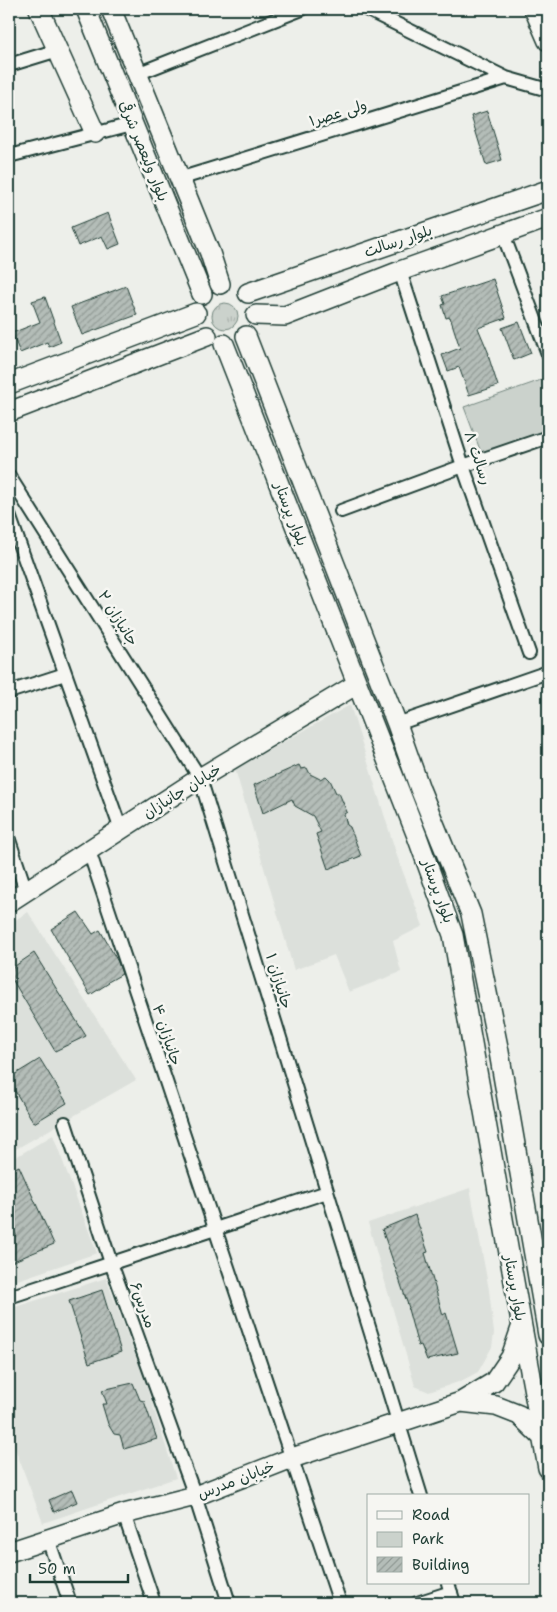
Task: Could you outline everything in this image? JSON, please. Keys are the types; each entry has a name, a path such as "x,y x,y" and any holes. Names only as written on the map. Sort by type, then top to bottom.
{"main road":[{"path":"39,9 95,133"},
{"name":"بلوار ولیعصر شرقی","path":"86,9 202,294"},
{"name":"بلوار ولیعصر شرقی","path":"111,9 210,253 220,284"},
{"path":"534,9 548,41"},
{"name":"بلوار رسالت","path":"248,293 548,190"},
{"name":"بلوار رسالت","path":"256,316 285,316 400,271 548,218"},
{"path":"9,412 216,340 236,342 246,336 254,327 256,316 255,304 248,293 239,286 220,284 202,294 196,313 198,324 216,340"},
{"path":"9,384 196,313"},
{"name":"بلوار پرستار","path":"246,336 397,724 420,789 471,914 499,1052 548,1335"},
{"name":"بلوار پرستار","path":"216,340 358,684 453,935 548,1468"},
{"name":"خیابان جانبازان","path":"9,902 200,778 358,684"},
{"path":"399,789 413,791 420,789"},
{"path":"461,1402 494,1382 511,1357 522,1327"},
{"path":"461,1402 496,1406 520,1415 543,1438"},
{"name":"خیابان مدرس","path":"9,1552 124,1514 195,1496 292,1458 461,1402"}],"street":[{"path":"137,74 302,9"},
{"path":"366,9 506,78 548,90"},
{"path":"9,66 58,50"},
{"name":"ولی عصر۱","path":"180,178 506,78"},
{"path":"9,156 132,124"},
{"path":"503,234 548,354"},
{"name":"رسالت ۸","path":"400,271 463,466 528,653"},
{"path":"341,512 463,466 548,437"},
{"name":"جانبازان ۲","path":"9,476 200,778"},
{"path":"9,515 121,830"},
{"path":"397,724 548,672"},
{"path":"9,692 65,674"},
{"name":"جانبازان ۱","path":"200,778 419,1494"},
{"path":"9,840 26,891"},
{"name":"جانبازان ۴","path":"88,851 340,1603"},
{"name":"مدرس۶","path":"65,1124 111,1264 195,1496 230,1603"},
{"path":"9,1297 327,1192"},
{"path":"124,1514 154,1603"},
{"path":"48,1539 70,1603"},
{"path":"417,1603 451,1593"}],"shaded area":[{"path":"350,705 397,856 423,926 393,941 401,972 349,992 334,955 294,970 235,769"},
{"path":"28,912 136,1080 9,1153 9,924"},
{"path":"53,1135 97,1253 9,1283 9,1161"},
{"path":"470,1188 489,1290 494,1333 492,1347 478,1372 461,1381 429,1392 415,1386 368,1223"},
{"path":"106,1278 143,1376 176,1478 43,1523 9,1432 9,1309"}],"green space":[{"path":"225,303 234,307 238,316 234,325 225,329 216,325 212,316 216,307"},
{"path":"544,379 548,392 548,430 482,455 464,407"}],"building":[{"path":"487,111 502,160 486,165 471,116"},
{"path":"108,213 120,244 108,249 102,236 78,246 71,228"},
{"path":"493,279 506,318 478,328 489,354 498,386 469,395 459,367 448,371 442,355 460,348 450,317 446,318 442,305 445,304 442,296"},
{"path":"126,286 137,315 82,335 71,307"},
{"path":"45,297 61,342 49,347 47,342 20,353 12,333 40,322 32,301"},
{"path":"519,322 531,353 514,360 502,328"},
{"path":"299,765 301,769 307,768 310,774 320,779 326,776 336,793 339,793 347,812 344,814 347,825 350,827 361,856 328,869 316,834 321,832 313,816 295,806 292,799 263,813 254,785"},
{"path":"78,912 93,934 100,930 118,962 122,974 90,995 51,929"},
{"path":"34,953 86,1036 55,1051 9,974 9,970"},
{"path":"40,1059 67,1103 34,1123 9,1078"},
{"path":"19,1166 54,1244 9,1263 9,1238 16,1235 9,1221 9,1171"},
{"path":"415,1215 428,1252 425,1253 443,1315 446,1313 458,1353 427,1360 421,1345 418,1346 409,1308 382,1229"},
{"path":"102,1290 121,1352 89,1363 69,1301"},
{"path":"133,1383 140,1400 144,1401 157,1439 124,1449 120,1435 114,1434 108,1424 102,1404 107,1404 102,1390"},
{"path":"72,1490 77,1502 54,1512 49,1500"}]}
